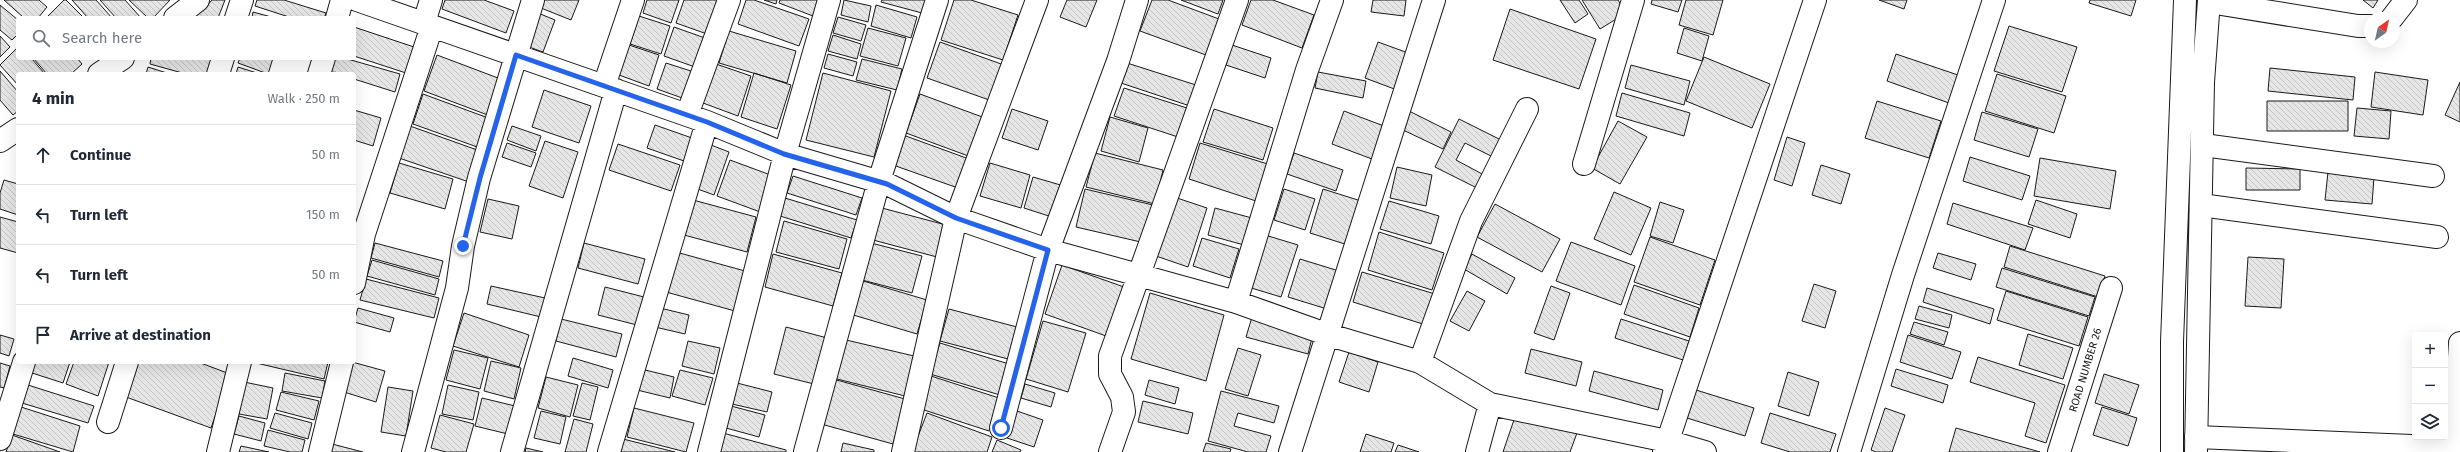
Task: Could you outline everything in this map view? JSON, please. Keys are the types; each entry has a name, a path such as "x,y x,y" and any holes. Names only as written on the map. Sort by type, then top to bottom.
{"street":[{"path":"178,16 198,0"},
{"path":"237,16 242,0"},
{"path":"338,16 342,0"},
{"path":"358,0 697,118 784,154 879,181 956,218 1048,250 1236,302 1326,334 1420,362 1490,404 1666,447 1705,452"},
{"path":"356,273 364,234 428,24 431,0"},
{"path":"413,452 457,288 463,246 480,178 533,0"},
{"path":"512,452 633,0"},
{"path":"609,452 729,0"},
{"path":"709,452 784,154 829,0"},
{"path":"805,452 879,181 937,0"},
{"path":"903,452 956,218 1037,0"},
{"path":"1001,428 1048,250 1118,61 1137,0"},
{"path":"1110,452 1124,412 1122,397 1110,374 1110,356 1141,275 1237,0"},
{"path":"1236,302 1307,70 1332,0"},
{"path":"1290,452 1326,334 1434,0"},
{"path":"1584,164 1633,0"},
{"path":"1666,447 1815,0"},
{"path":"1849,452 1903,275 1994,0"},
{"path":"2172,452 2172,342 2185,0"},
{"path":"2397,12 2406,0"},
{"path":"2364,26 2209,1 2203,82 2203,145 2196,444 2450,448 2460,343"},
{"path":"102,72 120,60"},
{"path":"123,72 126,60"},
{"path":"219,72 222,60"},
{"path":"320,72 323,60"},
{"path":"1420,362 1471,221 1527,109"},
{"path":"2203,145 2433,176"},
{"path":"2201,205 2437,237"},
{"name":"ROAD NUMBER 26","path":"2059,452 2111,288"},
{"path":"0,439 23,364"},
{"path":"108,422 126,364"},
{"path":"218,452 240,364"},
{"path":"320,452 342,364"},
{"path":"1477,452 1490,404"}],"building":[{"path":"4,0 39,0 47,7 40,16 22,16"},
{"path":"64,0 66,0 82,16 48,16"},
{"path":"72,0 96,0 110,16 86,16"},
{"path":"100,0 125,0 139,16 114,16"},
{"path":"129,0 170,0 155,16 146,16"},
{"path":"212,0 225,0 219,16 192,16 204,9"},
{"path":"257,0 284,0 326,13 325,16 286,16 255,6"},
{"path":"445,0 484,0 514,11 506,33 442,9"},
{"path":"544,0 579,0 571,20 541,8"},
{"path":"647,0 679,0 671,23 643,13"},
{"path":"684,0 718,0 707,34 676,23"},
{"path":"746,0 754,0 809,19 799,46 738,24"},
{"path":"764,0 777,0 776,4"},
{"path":"780,0 819,0 813,16 779,3"},
{"path":"844,0 871,6 868,22 841,15"},
{"path":"882,0 926,0 922,13 881,2"},
{"path":"954,0 971,0 1018,15 1003,60 941,40"},
{"path":"1067,0 1097,0 1086,27 1060,17"},
{"path":"1152,0 1168,0 1219,19 1206,55 1140,31"},
{"path":"1181,0 1223,0 1218,14"},
{"path":"1251,0 1273,0 1314,15 1302,48 1242,25"},
{"path":"1373,0 1406,0 1404,16 1371,12"},
{"path":"1560,0 1579,0 1588,14 1575,23"},
{"path":"1582,0 1618,0 1626,13 1600,29"},
{"path":"1652,0 1682,0 1678,12 1651,4"},
{"path":"1686,0 1723,0 1713,35 1679,25"},
{"path":"1879,0 1907,0 1904,9"},
{"path":"2090,0 2136,0 2131,16 2089,3"},
{"path":"2363,0 2378,0 2373,8"},
{"path":"0,5 16,18 16,36 12,40 0,30"},
{"path":"876,5 917,17 911,38 871,26"},
{"path":"1510,9 1596,39 1579,89 1493,60"},
{"path":"253,12 268,16 252,16"},
{"path":"538,13 555,20 543,52 526,46"},
{"path":"639,16 670,26 661,54 630,44"},
{"path":"838,17 866,25 861,41 833,33"},
{"path":"2009,26 2077,47 2062,92 1994,71"},
{"path":"674,27 705,38 695,67 664,56"},
{"path":"356,28 414,47 406,73 356,57"},
{"path":"868,28 906,38 898,66 860,56"},
{"path":"1684,28 1709,36 1702,61 1677,53"},
{"path":"729,31 796,51 787,83 719,63"},
{"path":"833,35 861,44 857,59 828,51"},
{"path":"0,36 10,47 0,57"},
{"path":"940,42 1004,65 992,101 927,78"},
{"path":"1378,42 1411,54 1397,90 1365,78"},
{"path":"629,45 659,55 649,86 619,75"},
{"path":"1232,45 1271,58 1265,78 1226,65"},
{"path":"16,49 16,60 33,60 43,72 16,72 16,83 0,65"},
{"path":"828,54 857,62 853,76 824,68"},
{"path":"1896,54 1958,75 1949,103 1887,81"},
{"path":"437,55 506,81 493,117 424,91"},
{"path":"1704,57 1770,84 1752,128 1686,101"},
{"path":"862,59 902,69 897,90 856,80"},
{"path":"35,60 79,60 82,64 73,72 45,72"},
{"path":"151,60 214,60 211,72 179,72 150,64"},
{"path":"239,60 272,60 269,72 263,72 238,63"},
{"path":"334,60 351,60 400,74 395,92 356,80 356,72 331,72"},
{"path":"666,63 694,72 685,99 657,89"},
{"path":"1127,63 1196,85 1190,106 1121,83"},
{"path":"716,64 751,76 738,116 703,103"},
{"path":"1631,65 1690,81 1684,105 1625,88"},
{"path":"148,67 164,72 147,72"},
{"path":"238,67 254,72 237,72"},
{"path":"2270,68 2355,77 2353,100 2268,91"},
{"path":"0,71 16,90 16,113 13,115 0,100"},
{"path":"1318,72 1366,81 1363,98 1315,88"},
{"path":"2375,72 2428,80 2423,115 2371,107"},
{"path":"754,73 791,85 777,129 741,117"},
{"path":"823,73 891,91 874,157 806,140"},
{"path":"1997,74 2066,96 2054,133 1985,111"},
{"path":"2460,82 2460,122 2445,115"},
{"path":"1124,88 1187,108 1178,137 1114,116"},
{"path":"544,90 591,106 579,143 532,127"},
{"path":"1622,93 1690,113 1684,136 1616,116"},
{"path":"423,94 491,119 480,148 413,124"},
{"path":"920,94 985,118 971,157 906,133"},
{"path":"1877,101 1941,121 1929,158 1865,138"},
{"path":"2267,101 2348,101 2348,131 2267,131"},
{"path":"2357,108 2391,111 2389,139 2354,136"},
{"path":"1012,109 1048,121 1038,150 1002,138"},
{"path":"1214,109 1273,128 1263,160 1203,142"},
{"path":"356,111 381,118 373,146 356,141"},
{"path":"1344,111 1384,126 1372,159 1332,144"},
{"path":"1409,111 1451,132 1443,149 1401,129"},
{"path":"1982,112 2038,129 2029,157 1974,140"},
{"path":"1110,117 1148,128 1139,162 1101,151"},
{"path":"1459,119 1501,140 1493,157 1465,143 1456,160 1484,175 1477,188 1435,167"},
{"path":"1618,121 1647,137 1620,184 1592,168"},
{"path":"655,125 692,138 684,161 647,148"},
{"path":"410,126 480,151 469,182 399,158"},
{"path":"512,126 541,136 536,151 507,140"},
{"path":"903,135 969,159 958,188 893,165"},
{"path":"1787,137 1805,143 1792,186 1774,180"},
{"path":"545,141 578,152 563,198 529,186"},
{"path":"507,143 536,153 531,167 502,157"},
{"path":"1200,143 1271,165 1259,202 1189,179"},
{"path":"618,144 680,165 671,191 609,170"},
{"path":"711,145 729,152 714,195 695,188"},
{"path":"1095,153 1163,170 1155,204 1086,187"},
{"path":"1294,153 1343,170 1336,191 1287,174"},
{"path":"1970,157 2030,176 2022,200 1963,181"},
{"path":"2040,158 2116,171 2110,209 2034,196"},
{"path":"730,160 776,177 763,213 717,196"},
{"path":"399,163 453,179 445,209 390,193"},
{"path":"990,163 1030,175 1021,208 980,196"},
{"path":"1821,165 1850,174 1841,204 1812,195"},
{"path":"1397,167 1432,175 1426,206 1390,198"},
{"path":"2246,168 2300,169 2300,190 2246,190"},
{"path":"2328,172 2374,177 2372,204 2325,200"},
{"path":"793,176 862,198 856,215 787,193"},
{"path":"1033,177 1064,186 1055,218 1024,208"},
{"path":"4,180 16,183 16,214 0,209 0,193"},
{"path":"1085,189 1153,205 1145,243 1076,227"},
{"path":"1284,189 1315,199 1305,230 1274,220"},
{"path":"1323,189 1361,201 1348,245 1310,233"},
{"path":"1614,192 1651,208 1631,255 1594,239"},
{"path":"1174,197 1207,208 1188,267 1156,256"},
{"path":"785,198 857,220 851,238 780,216"},
{"path":"488,199 519,206 512,239 480,232"},
{"path":"693,200 756,217 747,252 684,235"},
{"path":"2036,200 2077,214 2070,238 2028,224"},
{"path":"1389,201 1439,216 1431,244 1380,229"},
{"path":"1660,202 1684,210 1673,243 1650,236"},
{"path":"1953,203 2033,228 2025,250 1947,224"},
{"path":"1495,204 1560,239 1542,272 1477,237"},
{"path":"882,208 946,225 937,257 873,240"},
{"path":"1215,208 1252,218 1244,245 1208,235"},
{"path":"0,217 16,221 16,252 0,248"},
{"path":"784,221 847,239 839,269 776,252"},
{"path":"1379,232 1444,253 1432,290 1368,270"},
{"path":"1265,235 1298,245 1281,297 1248,287"},
{"path":"1650,237 1715,260 1700,305 1634,282"},
{"path":"1202,238 1239,249 1230,278 1193,266"},
{"path":"1571,242 1635,266 1621,305 1556,281"},
{"path":"375,243 443,261 439,277 371,258"},
{"path":"584,243 645,259 638,284 578,268"},
{"path":"871,243 922,256 912,293 862,280"},
{"path":"2010,246 2105,276 2098,297 2004,267"},
{"path":"676,252 745,271 735,311 666,292"},
{"path":"1938,253 1976,264 1971,280 1933,268"},
{"path":"773,254 842,273 833,306 765,287"},
{"path":"1472,254 1515,278 1507,294 1464,269"},
{"path":"2248,257 2284,259 2281,308 2245,306"},
{"path":"1300,259 1339,271 1327,309 1288,297"},
{"path":"372,260 439,279 435,295 367,276"},
{"path":"1062,265 1124,287 1106,336 1045,314"},
{"path":"2002,268 2095,297 2089,316 1996,287"},
{"path":"1362,272 1435,294 1426,325 1353,302"},
{"path":"366,279 439,298 434,318 360,300"},
{"path":"860,280 927,300 917,334 850,314"},
{"path":"1814,284 1836,291 1825,328 1802,321"},
{"path":"1634,285 1699,308 1690,337 1624,314"},
{"path":"491,286 545,298 541,317 487,304"},
{"path":"1551,286 1570,293 1554,340 1534,333"},
{"path":"605,287 644,297 637,325 598,315"},
{"path":"1927,288 1994,309 1990,324 1923,302"},
{"path":"1467,291 1485,301 1469,331 1450,321"},
{"path":"2006,291 2088,317 2079,346 1997,320"},
{"path":"1150,293 1224,315 1206,381 1131,359"},
{"path":"1919,306 1952,315 1949,328 1915,319"},
{"path":"358,308 394,318 390,332 356,323"},
{"path":"660,308 689,315 685,334 655,327"},
{"path":"949,309 1017,327 1008,359 940,341"},
{"path":"464,313 529,335 519,367 453,346"},
{"path":"1252,317 1313,334 1308,354 1246,337"},
{"path":"561,319 622,334 616,357 556,341"},
{"path":"1621,319 1689,341 1683,360 1615,338"},
{"path":"1043,321 1086,333 1068,392 1026,379"},
{"path":"1914,322 1948,332 1944,345 1910,334"},
{"path":"786,327 831,339 818,385 774,374"},
{"path":"2028,334 2073,348 2063,379 2019,365"},
{"path":"0,335 14,339 9,356 0,353"},
{"path":"1908,335 1961,352 1952,379 1900,362"},
{"path":"842,339 914,356 905,396 833,378"},
{"path":"688,341 720,348 714,374 682,366"},
{"path":"940,343 1009,364 1000,395 930,374"},
{"path":"1238,348 1261,355 1248,396 1225,389"},
{"path":"1531,349 1582,362 1576,386 1525,373"},
{"path":"454,350 488,358 480,389 446,380"},
{"path":"1349,352 1378,362 1369,392 1339,382"},
{"path":"1978,357 2065,385 2046,443 2025,436 2035,403 1970,382"},
{"path":"573,358 613,370 608,388 568,376"},
{"path":"491,361 521,368 514,399 484,391"},
{"path":"0,363 10,366 4,388 0,387"},
{"path":"356,363 385,371 376,402 344,392 351,364"},
{"path":"32,364 69,364 63,383 29,372"},
{"path":"73,364 108,364 98,396 66,384"},
{"path":"137,364 203,364 230,374 211,428 126,397"},
{"path":"260,364 328,364 324,379"},
{"path":"641,369 674,377 670,398 637,390"},
{"path":"1896,369 1948,385 1943,403 1891,386"},
{"path":"680,370 713,378 705,405 672,396"},
{"path":"1594,371 1663,390 1658,410 1589,391"},
{"path":"1788,372 1819,382 1809,416 1778,406"},
{"path":"285,373 325,381 322,398 282,391"},
{"path":"2104,374 2139,385 2129,414 2095,403"},
{"path":"931,376 999,398 989,431 921,409"},
{"path":"546,377 578,385 570,417 538,408"},
{"path":"833,379 905,399 893,444 821,424"},
{"path":"1149,380 1179,388 1175,404 1145,395"},
{"path":"244,382 273,388 267,419 239,414"},
{"path":"582,383 598,387 590,420 573,416"},
{"path":"737,383 772,392 767,412 732,404"},
{"path":"1025,384 1055,393 1051,407 1021,398"},
{"path":"28,385 94,406 88,423 22,403"},
{"path":"448,385 479,392 473,420 442,414"},
{"path":"388,387 413,391 406,436 381,432"},
{"path":"1696,390 1754,408 1745,436 1687,418"},
{"path":"1221,391 1279,406 1274,423 1238,413 1234,426 1271,436 1266,452 1248,452 1208,441"},
{"path":"281,392 319,401 314,420 276,410"},
{"path":"482,398 515,406 508,434 475,426"},
{"path":"1143,401 1193,413 1188,434 1138,422"},
{"path":"731,406 765,415 759,437 726,428"},
{"path":"21,407 80,426 73,452 13,434"},
{"path":"2102,407 2137,418 2128,446 2093,435"},
{"path":"634,408 694,423 686,452 627,437"},
{"path":"1885,408 1905,415 1892,452 1876,452 1871,450"},
{"path":"541,411 566,417 560,444 534,438"},
{"path":"1017,411 1043,420 1034,447 1007,438"},
{"path":"1517,411 1577,433 1570,452 1503,452"},
{"path":"275,413 312,423 308,439 270,428"},
{"path":"927,413 992,437 987,452 912,452"},
{"path":"1770,413 1836,434 1830,452 1790,452 1761,443"},
{"path":"440,415 474,424 466,452 446,452 431,448"},
{"path":"239,416 265,423 261,441 234,434"},
{"path":"574,419 593,424 586,452 565,452"},
{"path":"1956,428 2040,452 1949,452"},
{"path":"268,430 305,440 302,452 290,452 264,446"},
{"path":"723,433 786,450 786,452 718,452"},
{"path":"1366,434 1394,443 1391,452 1360,452"},
{"path":"12,435 60,452 6,452"},
{"path":"623,439 675,452 620,452"},
{"path":"997,440 1021,450 1020,452 992,452"},
{"path":"328,443 363,452 325,452"},
{"path":"843,443 874,450 874,452 841,452"},
{"path":"1206,443 1231,449 1230,452 1203,452"},
{"path":"1398,445 1419,452 1395,452"},
{"path":"241,446 269,452 239,452"},
{"path":"526,448 543,452 525,452"}],"route":[{"path":"463,246 480,178 516,55 707,122 784,154 879,181 956,218 1048,250 1001,428"}]}
